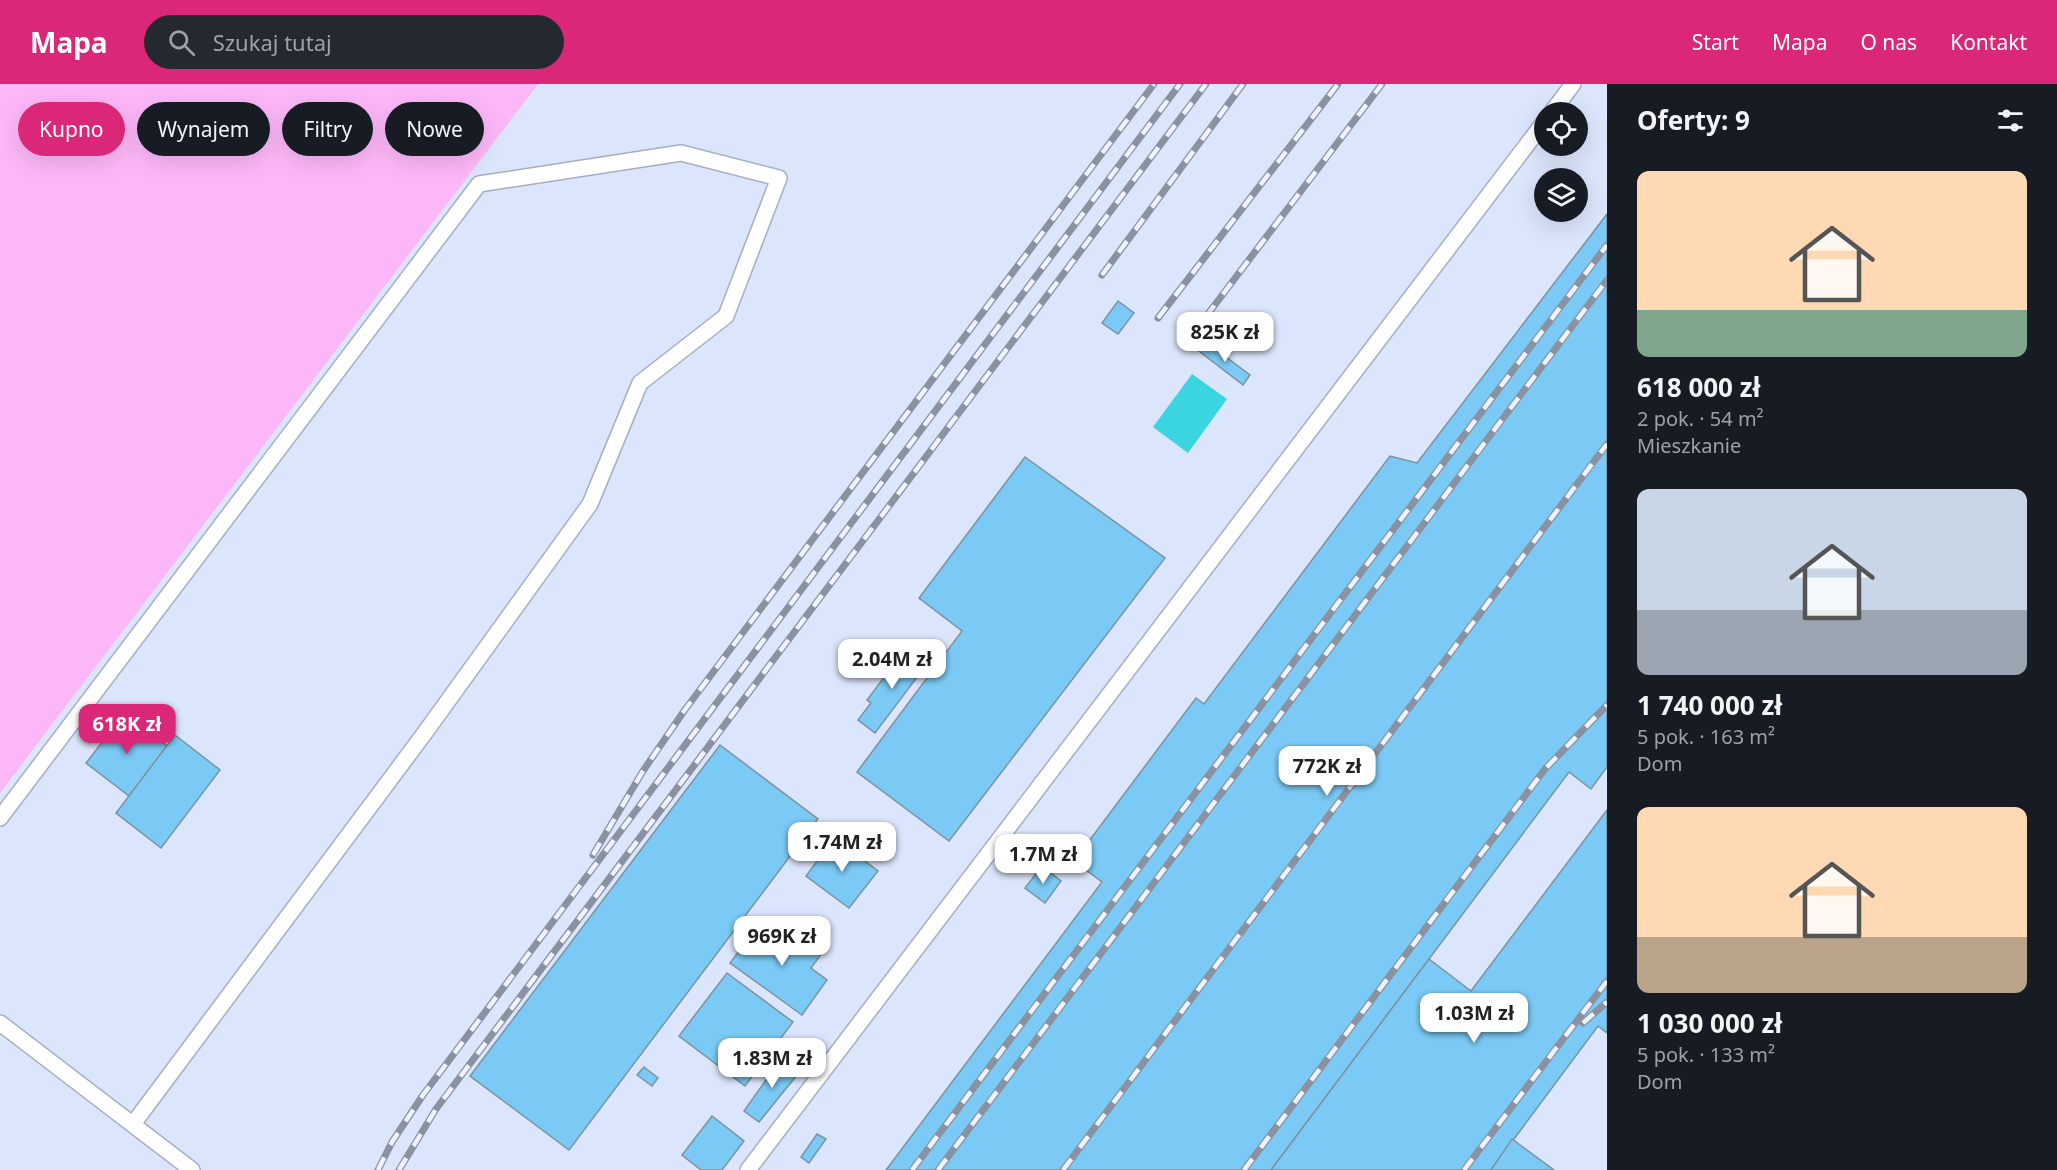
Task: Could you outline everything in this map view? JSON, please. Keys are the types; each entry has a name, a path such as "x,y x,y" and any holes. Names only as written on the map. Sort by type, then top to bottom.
{"lane":[{"path":"1560,102 1574,84"},
{"path":"748,1170 1534,135"},
{"path":"0,818 479,184 681,153 779,178 726,316 640,383 590,504 424,734 133,1124"},
{"path":"0,1023 192,1170"}],"shaded area":[{"path":"0,84 538,84 484,155 484,102 385,102 385,156 483,156 0,793"}],"water":[{"path":"1192,374 1227,399 1188,453 1153,427"}],"building":[{"path":"1607,214 1607,767 1591,789 1569,772 1271,1170 886,1170 1102,882 1074,861 1196,698 1204,704 1390,456 1417,463"},
{"path":"1118,301 1134,313 1118,334 1102,323"},
{"path":"1206,342 1250,375 1243,385 1199,351"},
{"path":"1025,457 1165,558 949,841 857,772 962,631 919,598"},
{"path":"906,648 927,664 875,733 858,720 871,703 867,700"},
{"path":"124,714 167,746 129,796 86,763"},
{"path":"175,735 220,770 161,848 116,813"},
{"path":"720,745 818,819 569,1150 470,1076"},
{"path":"1607,810 1607,1033 1598,1026 1491,1170 1271,1170 1429,959 1471,991"},
{"path":"834,838 878,871 849,908 806,876"},
{"path":"1042,866 1061,881 1045,903 1025,888"},
{"path":"784,925 822,953 811,968 827,980 802,1015 730,963 757,927 773,940"},
{"path":"727,973 793,1022 745,1086 679,1036"},
{"path":"783,1056 801,1070 759,1122 744,1111"},
{"path":"644,1067 658,1078 652,1086 637,1075"},
{"path":"712,1116 744,1141 722,1170 701,1170 682,1155"},
{"path":"817,1134 826,1139 809,1163 801,1157"},
{"path":"1512,1139 1554,1170 1491,1170"}],"railway":[{"path":"593,855 643,771 684,711 1154,84"},
{"path":"378,1170 392,1142 423,1095 1180,84"},
{"path":"399,1170 436,1109 1206,84"},
{"path":"1102,275 1243,84"},
{"path":"1158,318 1338,84"},
{"path":"1189,339 1382,84"},
{"path":"912,1170 1607,245"},
{"path":"938,1170 1607,280"},
{"path":"1063,1170 1607,444"},
{"path":"1244,1170 1545,769 1607,705"},
{"path":"1464,1170 1607,981"},
{"path":"1583,1023 1607,1002"}]}
